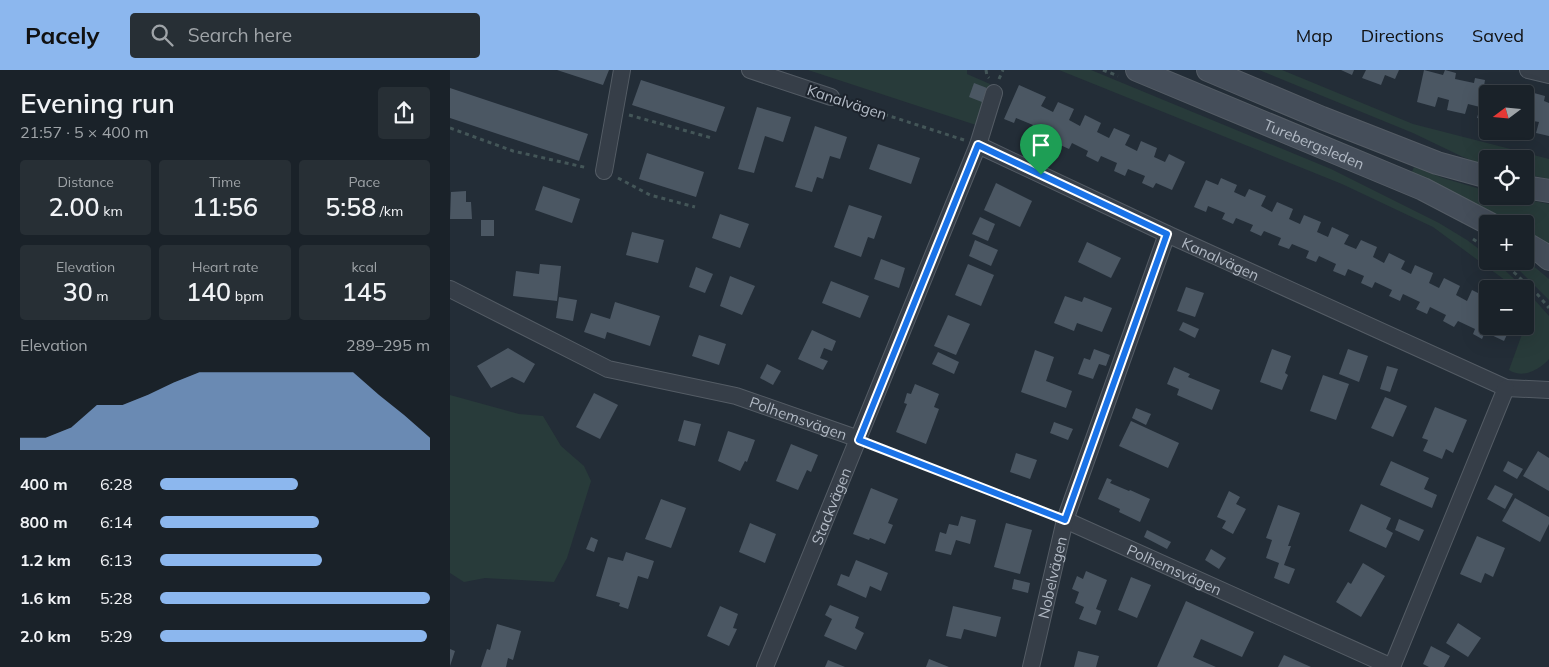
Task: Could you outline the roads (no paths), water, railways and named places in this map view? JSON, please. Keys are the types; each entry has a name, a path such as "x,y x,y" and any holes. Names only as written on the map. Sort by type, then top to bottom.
{"main road":[{"name":"Turebergsleden","path":"1137,70 1423,189 1479,218"},
{"name":"Turebergsleden","path":"1208,70 1322,118 1437,163 1479,175"},
{"path":"1534,188 1549,191"},
{"path":"1534,248 1549,259"}],"street":[{"path":"604,171 622,70"},
{"name":"Kanalvägen","path":"750,70 831,97"},
{"path":"1528,70 1549,75"},
{"name":"Stackvägen","path":"765,667 978,145 994,93"},
{"name":"Kanalvägen","path":"978,145 1167,234 1506,388 1549,390"},
{"name":"Nobelvägen","path":"1031,667 1065,520 1167,234"},
{"name":"Polhemsvägen","path":"450,289 608,369 736,396 859,440"},
{"name":"Polhemsvägen","path":"1065,520 1392,667 1506,388"}]}
